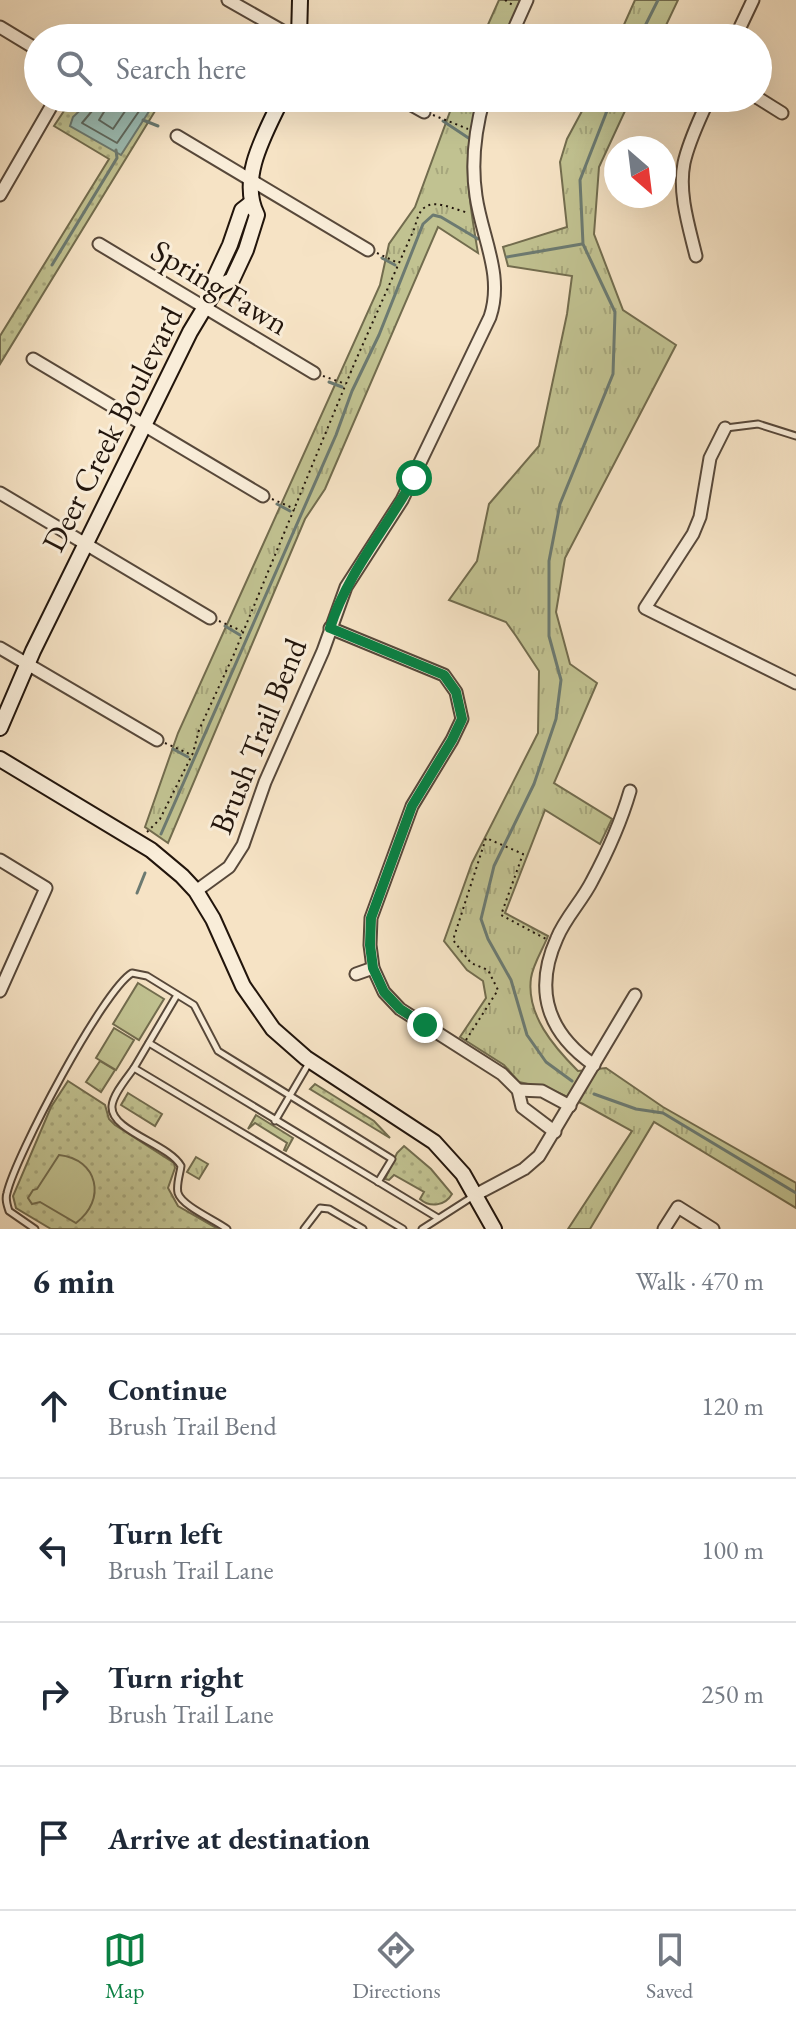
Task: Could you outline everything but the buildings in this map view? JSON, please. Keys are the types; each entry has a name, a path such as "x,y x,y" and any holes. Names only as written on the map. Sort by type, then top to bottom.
{"street":[{"path":"228,0 272,24"},
{"path":"298,24 300,0"},
{"path":"516,24 527,0"},
{"path":"742,24 753,0"},
{"path":"0,27 24,42"},
{"path":"772,107 782,113"},
{"path":"0,195 48,112"},
{"name":"Deer Creek Boulevard","path":"0,728 143,425 217,287 216,275 242,210 251,203 260,144 275,112"},
{"name":"Brush Trail Bend","path":"196,891 229,867 243,845 265,782 323,651 337,606 355,570 392,517 414,478 490,317 496,278 474,182 475,132 480,112"},
{"path":"696,256 682,178 690,143 703,112"},
{"path":"177,136 368,250"},
{"name":"Spring Fawn","path":"99,244 314,373"},
{"path":"33,359 263,496"},
{"path":"725,428 710,458 700,517 693,534 645,608 796,683"},
{"path":"0,493 210,618"},
{"path":"330,628 444,675 456,692 462,719 412,806 371,918 373,968 384,992 400,1009 487,1062 518,1090 522,1107 555,1132"},
{"path":"0,648 157,740"},
{"path":"0,759 167,862 196,891 256,1008 289,1045 434,1142 477,1194 494,1229"},
{"path":"594,1065 565,1042 551,1016 544,985 555,944 593,881 623,816 630,791"},
{"path":"0,860 46,888 0,991"},
{"path":"356,974 373,968"},
{"path":"477,1194 524,1169 539,1156 635,995"},
{"path":"518,1090 542,1091 570,1106"},
{"path":"664,1229 678,1207 713,1229"}],"lane":[{"path":"725,428 758,424 796,436"},
{"path":"35,1229 9,1211 6,1195 38,1119 108,999 132,973 147,976 194,1005 218,1051 392,1159 378,1182"},
{"path":"177,995 112,1107 114,1116 125,1128 173,1154 181,1166 177,1188 185,1203 227,1229"},
{"path":"149,1043 438,1218"},
{"path":"275,1121 311,1061"},
{"path":"134,1068 403,1229"},
{"path":"422,1229 477,1194"},
{"path":"304,1229 320,1208 329,1209 363,1229"}],"path":[{"path":"424,112 475,132"},
{"path":"140,844 152,825 160,819 192,755 199,730 244,632 417,217 428,205 435,204 467,213 479,213"},
{"path":"368,250 398,263"},
{"path":"314,373 346,384"},
{"path":"263,496 295,509"},
{"path":"210,618 244,632"},
{"path":"157,740 192,755"},
{"path":"461,1048 498,990 488,970 471,963 453,940 486,838 523,854 501,915 555,944"}],"green space":[{"path":"499,0 522,0 512,24 488,24"},
{"path":"635,0 678,0 667,24 624,24"},
{"path":"63,112 154,112 0,364 0,336 109,159 54,126"},
{"path":"450,112 476,112 470,136 468,175 478,253 438,227 325,489 305,519 168,843 145,827 178,733 380,285 389,244 415,207"},
{"path":"581,112 625,112 613,136 604,136 594,234 623,310 676,345 565,558 556,612 570,664 597,683 554,783 612,819 600,844 545,810 505,913 548,936 532,973 533,1005 551,1041 578,1071 606,1068 663,1107 796,1183 796,1208 654,1122 590,1229 568,1229 632,1131 550,1089 519,1082 504,1065 460,1037 486,998 483,981 467,970 444,941 472,863 538,733 539,671 506,622 449,600 477,561 489,504 539,446 572,276 508,266 503,247 567,227 560,162 567,139"},
{"path":"138,983 164,999 139,1040 113,1024"},
{"path":"114,1028 134,1040 116,1070 96,1058"},
{"path":"100,1061 115,1070 101,1092 86,1082"},
{"path":"68,1081 105,1105 109,1119 115,1125 174,1163 168,1188 178,1206 218,1229 51,1229 16,1208 13,1196 51,1107"},
{"path":"315,1084 374,1121 390,1138 310,1089"},
{"path":"128,1093 162,1114 155,1126 121,1105"},
{"path":"256,1115 293,1138 286,1151 287,1143 255,1123 248,1129"},
{"path":"404,1146 431,1169 452,1194 445,1201 428,1204 420,1199 424,1192 394,1175 389,1180 385,1179 397,1153"},
{"path":"59,1155 82,1164 94,1182 92,1203 76,1223 40,1202 32,1204 28,1198"},
{"path":"196,1157 208,1164 199,1179 187,1172"}],"water":[{"path":"78,112 149,112 121,155 70,126"}],"waterway":[{"path":"646,24 658,0"},
{"path":"572,1081 546,1062 527,1035 511,980 488,939 481,919 494,866 534,784 556,719 561,680 549,636 549,561 560,504 613,374 615,312 583,244 580,180 607,112"},
{"path":"143,120 158,126"},
{"path":"443,121 470,139"},
{"path":"52,265 117,158 116,150"},
{"path":"161,834 379,335 423,224 433,215 441,217 478,239"},
{"path":"507,257 582,244"},
{"path":"382,258 395,265"},
{"path":"329,382 342,387"},
{"path":"277,504 290,511"},
{"path":"225,626 240,635"},
{"path":"173,749 188,757"},
{"path":"137,893 145,873"},
{"path":"594,1094 636,1109 663,1113 796,1193"}],"route":[{"path":"414,478 392,517 355,570 330,628 444,675 456,692 462,719 412,806 371,918 373,968 384,992 400,1009 425,1025"}]}
